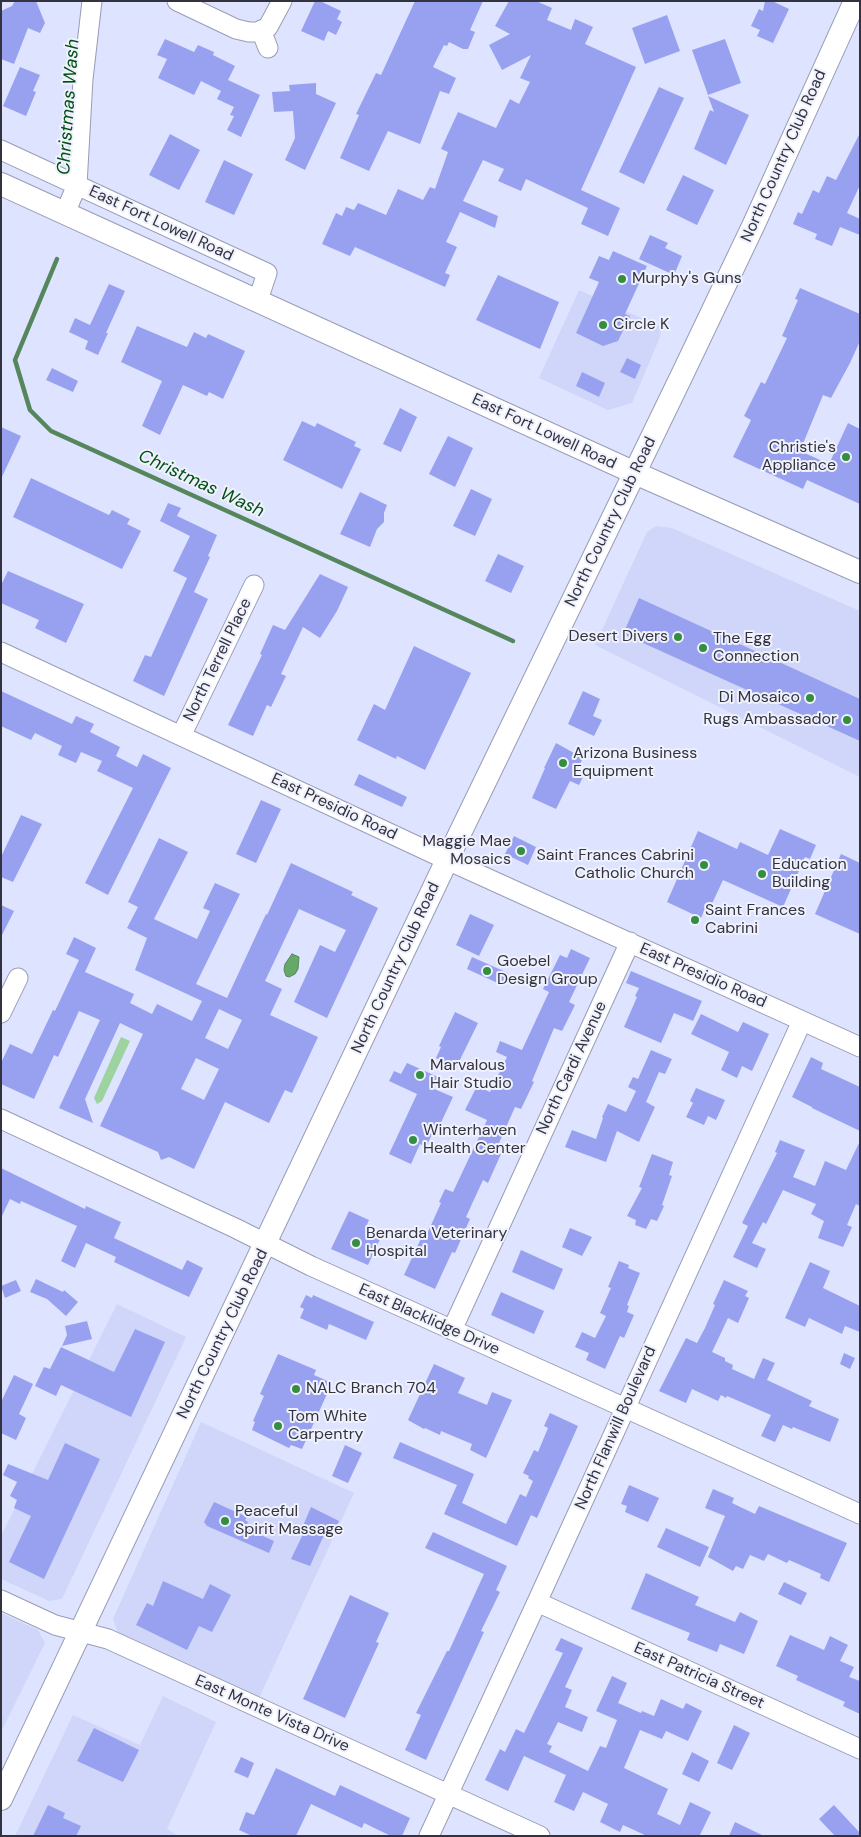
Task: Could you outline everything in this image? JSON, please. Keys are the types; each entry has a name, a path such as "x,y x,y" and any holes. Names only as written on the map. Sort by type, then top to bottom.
{"main road":[{"name":"North Country Club Road","path":"1,1799 447,860 754,224 855,1"},
{"name":"East Fort Lowell Road","path":"1,184 635,473 860,572"}],"street":[{"path":"65,213 78,185 83,79 92,1"},
{"path":"177,1 236,29 249,32 268,27 282,1"},
{"path":"262,30 268,48"},
{"name":"East Fort Lowell Road","path":"1,150 268,273 258,300"},
{"name":"North Terrell Place","path":"181,736 254,585"},
{"name":"East Presidio Road","path":"1,652 447,860 860,1047"},
{"name":"North Cardi Avenue","path":"452,1330 630,942"},
{"path":"1,1014 18,978"},
{"name":"North Flanwill Boulevard","path":"429,1836 538,1602 802,1021"},
{"name":"East Blacklidge Drive","path":"1,1119 452,1330 860,1514"},
{"name":"East Monte Vista Drive","path":"1,1600 55,1625 108,1639 540,1836"},
{"name":"East Patricia Street","path":"538,1602 860,1749"}],"shaded area":[{"path":"579,290 661,327 660,337 632,403 608,410 539,378"},
{"path":"656,526 672,528 860,611 860,777 595,645 647,532"},
{"path":"292,954 299,957 298,969 295,974 289,977 286,976 284,970 285,964"},
{"path":"121,1037 130,1041 102,1101 97,1104 94,1098"},
{"path":"117,1304 186,1337 62,1599 49,1601 1,1579 1,1536"},
{"path":"201,1422 354,1493 259,1698 119,1636 113,1619"},
{"path":"1,1613 38,1630 45,1643 1,1732"},
{"path":"163,1696 216,1722 167,1829 178,1836 15,1836 73,1715 140,1745"}],"building":[{"path":"15,1 36,1 45,23 40,33 28,28 14,64 1,59 1,11 12,6"},
{"path":"315,1 320,1 341,11 337,19 342,22 336,35 328,31 324,41 301,31"},
{"path":"415,1 483,1 470,30 475,32 468,49 463,49 449,42 447,46 444,45 433,67 456,78 449,94 440,91 420,144 388,131 369,171 340,158 359,115 356,114 376,73 381,75"},
{"path":"509,1 536,1 552,8 547,20 571,30 575,19 593,27 585,44 636,67 581,190 620,208 608,236 581,224 588,208 526,179 521,191 498,181 504,169 483,160 463,201 498,216 495,228 460,212 446,242 457,247 445,273 450,275 445,287 355,247 350,256 322,244 336,213 342,216 346,207 354,210 358,203 386,215 398,189 423,200 430,187 435,189 448,152 441,149 458,112 496,128 510,99 519,104 530,82 520,78 531,55 502,70 489,45 510,34 495,26"},
{"path":"765,1 772,1 789,9 773,43 757,36 760,30 751,26 759,9 763,11"},
{"path":"667,15 680,51 645,64 632,28"},
{"path":"165,39 194,52 198,45 214,52 213,55 235,66 228,80 260,95 241,137 227,130 234,116 230,115 234,107 217,99 221,91 201,81 194,95 158,78 167,59 157,55"},
{"path":"725,39 741,83 708,95 692,50"},
{"path":"20,67 40,75 33,91 36,92 26,116 3,106"},
{"path":"316,83 316,94 336,103 305,170 285,160 295,138 293,111 274,112 272,92 290,91 289,85"},
{"path":"659,87 684,98 644,184 619,172"},
{"path":"708,96 749,115 726,165 694,149 710,110 714,112"},
{"path":"860,133 860,185 847,213 860,219 860,235 840,227 832,246 815,239 817,234 793,224 798,212 802,214 813,190 819,193 827,176 836,180"},
{"path":"170,134 200,150 179,190 149,175"},
{"path":"224,160 253,174 234,215 205,202"},
{"path":"683,175 714,190 697,225 666,210"},
{"path":"650,235 668,243 665,248 682,256 674,275 639,259"},
{"path":"613,251 647,266 625,314 630,316 618,341 603,346 576,333 599,282 589,278 599,256 609,260"},
{"path":"498,275 559,302 540,349 476,320"},
{"path":"109,284 125,291 98,355 85,349 88,341 69,332 75,318 90,325"},
{"path":"800,288 860,314 860,341 831,398 823,395 800,451 829,464 848,423 860,429 860,504 807,480 803,489 733,457 751,420 744,416 761,382 765,384 787,338 782,336 798,300 795,299"},
{"path":"137,326 187,347 194,332 206,338 208,334 245,351 223,399 209,392 207,396 183,385 160,435 142,426 162,381 121,362"},
{"name":"Circle K","path":"627,358 641,365 635,379 620,372"},
{"path":"52,368 78,381 73,392 46,380"},
{"name":"Circle K","path":"582,372 605,383 599,397 576,386"},
{"path":"400,408 417,417 401,452 383,444"},
{"path":"302,421 315,427 317,423 356,442 354,446 361,449 342,489 283,460"},
{"path":"1,427 21,436 1,479"},
{"path":"448,436 473,448 455,487 429,474"},
{"path":"31,478 109,515 112,510 130,519 127,524 141,531 122,569 13,517"},
{"path":"471,489 492,499 475,536 453,526"},
{"path":"360,492 387,505 384,513 384,522 377,529 370,547 340,534"},
{"path":"168,503 181,508 177,516 217,535 208,556 210,557 194,592 208,599 164,696 133,681 145,655 151,657 187,578 173,571 190,536 160,521"},
{"path":"498,554 524,566 511,593 485,581"},
{"path":"8,571 84,604 66,643 35,628 39,620 1,603 1,585"},
{"path":"320,574 348,587 337,611 320,638 303,627 281,674 286,676 271,707 267,705 253,736 228,725 262,655 260,654 273,625 285,630"},
{"path":"639,598 860,699 860,741 623,634"},
{"path":"414,646 471,673 425,770 397,756 396,759 357,740 374,704 385,710"},
{"path":"1,691 72,724 76,716 94,724 90,732 120,747 116,756 137,767 143,754 171,768 108,895 85,883 133,788 97,771 102,761 81,752 76,763 58,755 62,746 35,733 31,740 1,726"},
{"path":"583,691 600,699 593,716 602,720 594,736 568,724"},
{"path":"556,743 583,758 578,768 586,771 579,785 570,781 556,809 532,798"},
{"path":"359,774 407,797 402,807 354,785"},
{"path":"261,800 281,809 256,863 236,854"},
{"path":"21,815 42,824 13,882 1,877 1,857"},
{"path":"780,829 816,845 810,859 805,857 783,907 723,880 710,908 706,906 701,918 667,902 698,831 737,849 740,842 768,855"},
{"name":"Maggie Mae Mosaics","path":"514,836 536,847 528,865 505,854"},
{"path":"159,838 188,852 154,919 197,939 210,911 203,908 215,883 240,894 196,984 227,998 291,863 353,892 351,895 378,908 327,1018 294,1002 320,945 335,952 346,930 299,909 265,981 282,989 270,1015 318,1037 292,1093 285,1090 269,1123 225,1102 194,1169 169,1157 161,1160 158,1152 100,1126 143,1034 120,1023 85,1099 93,1123 59,1108 100,1020 79,1011 58,1057 54,1055 34,1099 1,1084 1,1063 10,1044 32,1054 53,1010 55,1011 79,960 66,954 74,937 96,948 85,972 134,994 130,1003 152,1014 157,1004 192,1021 202,1001 135,970 147,938 127,928 138,907 128,902","holes":["219,1009 242,1020 228,1049 205,1038","196,1058 219,1069 204,1100 181,1089"]},
{"path":"841,854 860,863 860,934 815,914"},
{"path":"1,905 14,911 1,937"},
{"path":"470,914 494,925 479,956 456,945"},
{"path":"571,949 590,958 569,1002 575,1005 562,1031 554,1028 532,1081 534,1082 521,1109 515,1107 495,1152 501,1154 488,1183 483,1180 466,1217 470,1219 455,1253 452,1252 435,1289 404,1275 424,1232 427,1234 445,1189 453,1192 487,1120 465,1110 477,1086 490,1092 507,1057 496,1052 500,1041 522,1050 549,992 543,989 560,955 567,958"},
{"name":"Goebel Design Group","path":"472,957 508,973 502,985 467,969"},
{"path":"631,971 702,1001 693,1021 674,1013 661,1043 624,1027 639,988 626,983"},
{"path":"455,1012 478,1023 456,1068 436,1058 441,1047 439,1046"},
{"path":"701,1014 738,1032 743,1022 769,1034 752,1071 742,1066 737,1078 721,1070 729,1052 691,1034"},
{"path":"651,1050 672,1059 665,1074 659,1072 646,1102 655,1107 639,1142 617,1131 606,1162 565,1147 572,1130 596,1139 608,1104 626,1112 636,1091 628,1087 633,1077 638,1079"},
{"path":"811,1057 823,1063 821,1069 860,1087 860,1131 792,1097"},
{"path":"407,1063 438,1077 432,1088 453,1097 437,1131 434,1130 426,1147 420,1144 411,1164 389,1154 417,1094 389,1081 394,1071 401,1074"},
{"path":"696,1088 725,1100 716,1120 708,1116 704,1125 686,1117 693,1103 690,1101"},
{"path":"780,1140 805,1150 793,1177 815,1186 825,1161 846,1170 860,1141 860,1206 856,1204 847,1225 852,1227 843,1247 818,1238 824,1221 811,1214 816,1204 783,1190 766,1224 763,1222 752,1243 766,1249 757,1268 733,1257 748,1226 742,1223 777,1153 775,1152"},
{"path":"652,1154 673,1162 669,1175 672,1176 662,1205 664,1206 657,1221 651,1219 646,1229 635,1225 636,1220 627,1216 642,1188 639,1187"},
{"path":"1,1168 85,1209 86,1206 121,1222 114,1238 182,1270 187,1260 203,1268 189,1297 114,1262 116,1257 86,1243 75,1268 61,1261 77,1226 21,1201 20,1204 10,1199 1,1218"},
{"name":"Benarda Veterinary Hospital","path":"349,1211 369,1220 365,1229 381,1237 368,1265 331,1249"},
{"path":"570,1228 592,1237 582,1256 562,1247"},
{"path":"521,1250 563,1269 554,1290 512,1272"},
{"path":"619,1261 629,1265 628,1268 640,1273 627,1305 629,1306 627,1312 634,1315 624,1338 620,1336 605,1369 586,1360 589,1353 575,1347 582,1332 595,1338 606,1316 600,1313 611,1288 608,1287"},
{"path":"810,1262 830,1271 823,1288 860,1306 860,1332 845,1326 842,1334 809,1318 805,1327 785,1318"},
{"path":"36,1279 63,1292 64,1290 78,1302 66,1316 47,1299 30,1292"},
{"path":"16,1280 21,1291 5,1298 1,1286"},
{"path":"724,1280 748,1291 745,1296 749,1298 738,1323 728,1318 712,1352 725,1358 725,1361 733,1365 732,1369 754,1379 763,1358 775,1363 767,1380 812,1401 809,1406 839,1419 830,1442 793,1427 792,1429 783,1425 775,1442 761,1436 771,1415 727,1396 726,1398 721,1395 718,1401 692,1389 686,1403 659,1391 686,1338 697,1343 715,1305 713,1304"},
{"path":"501,1292 544,1311 534,1334 491,1315"},
{"path":"306,1295 312,1298 313,1295 374,1322 366,1340 329,1324 327,1330 300,1318 304,1309 300,1307"},
{"path":"87,1321 92,1339 62,1346 67,1335 65,1326"},
{"path":"135,1329 165,1342 131,1417 61,1385 56,1396 35,1386 44,1367 50,1369 61,1347 114,1372"},
{"path":"844,1353 855,1358 850,1369 840,1364"},
{"path":"278,1354 316,1370 314,1375 332,1383 302,1449 291,1445 289,1448 252,1430 255,1422 253,1421 264,1396 260,1394"},
{"path":"434,1364 465,1378 458,1393 487,1405 492,1392 512,1400 486,1458 470,1450 472,1444 441,1431 440,1435 424,1429 408,1420"},
{"path":"14,1375 33,1384 19,1414 26,1418 16,1440 1,1433 1,1402"},
{"path":"550,1413 578,1426 537,1518 531,1515 517,1546 444,1514 457,1485 393,1458 400,1442 474,1474 462,1503 506,1524 520,1494 526,1497 533,1481 523,1473 534,1450 538,1452 548,1428 544,1426"},
{"path":"65,1443 100,1459 44,1579 9,1562 31,1516 14,1508 17,1500 10,1496 17,1482 3,1475 8,1464 48,1480"},
{"path":"345,1445 362,1453 348,1483 332,1476"},
{"path":"629,1485 659,1498 648,1522 625,1512 627,1506 621,1504"},
{"path":"713,1489 734,1498 732,1503 755,1514 759,1506 847,1543 829,1582 820,1578 821,1574 789,1560 787,1563 768,1554 764,1561 750,1555 743,1569 736,1566 733,1571 708,1557 725,1516 705,1508"},
{"name":"Peaceful Spirit Massage","path":"214,1502 247,1517 245,1520 248,1522 245,1528 274,1541 269,1553 207,1526 204,1522"},
{"path":"311,1507 339,1521 331,1539 324,1535 310,1566 291,1559 306,1528 303,1526"},
{"path":"666,1528 709,1547 700,1567 657,1547"},
{"path":"433,1532 507,1566 496,1590 500,1592 481,1631 484,1632 426,1760 405,1750 421,1715 416,1713 447,1651 449,1651 484,1574 425,1548"},
{"path":"646,1573 699,1597 695,1605 735,1622 740,1612 758,1621 744,1654 720,1644 717,1652 687,1640 690,1633 631,1609"},
{"path":"163,1581 203,1599 210,1584 231,1595 212,1632 199,1626 187,1650 136,1625 147,1603 153,1606"},
{"path":"784,1582 807,1593 801,1605 778,1594"},
{"path":"350,1595 389,1613 376,1642 379,1643 345,1718 303,1699"},
{"path":"790,1635 824,1650 830,1636 848,1645 840,1661 854,1667 849,1677 860,1681 860,1714 843,1706 845,1702 796,1680 798,1676 776,1666"},
{"path":"561,1638 583,1648 565,1687 572,1690 565,1707 588,1717 582,1732 558,1722 547,1744 552,1746 549,1752 588,1771 600,1746 606,1748 617,1720 596,1711 612,1676 627,1683 618,1703 641,1713 642,1711 654,1716 661,1699 683,1709 686,1703 702,1711 688,1741 666,1731 662,1739 640,1730 624,1768 668,1789 657,1814 680,1825 690,1802 711,1812 700,1835 703,1836 647,1836 623,1825 620,1832 600,1822 608,1804 583,1792 574,1811 554,1802 566,1775 524,1756 508,1791 485,1780 500,1749 505,1752 516,1729 524,1733 563,1653 555,1650"},
{"path":"734,1725 750,1733 732,1770 717,1763"},
{"path":"94,1728 139,1750 123,1782 77,1761"},
{"path":"692,1752 709,1761 699,1782 682,1774"},
{"path":"241,1757 254,1763 248,1778 234,1772"},
{"path":"276,1768 335,1796 340,1785 410,1818 402,1836 391,1836 364,1823 362,1828 311,1804 296,1836 252,1836 239,1830 246,1812 254,1815"},
{"path":"48,1805 65,1813 63,1818 81,1826 76,1836 33,1836"},
{"path":"834,1805 860,1833 860,1836 835,1836 819,1819"},
{"path":"735,1822 764,1836 729,1836"}],"waterway":[{"name":"Christmas Wash","path":"57,259 15,360 30,410 51,431 513,641"}],"place":[{"name":"Murphy's Guns","path":"622,279"},
{"name":"Circle K","path":"603,325"},
{"name":"Christie's Appliance","path":"846,457"},
{"name":"Desert Divers","path":"678,637"},
{"name":"The Egg Connection","path":"703,648"},
{"name":"Di Mosaico","path":"810,698"},
{"name":"Rugs Ambassador","path":"847,720"},
{"name":"Arizona Business Equipment","path":"563,763"},
{"name":"Maggie Mae Mosaics","path":"521,851"},
{"name":"Saint Frances Cabrini Catholic Church","path":"704,865"},
{"name":"Education Building","path":"762,874"},
{"name":"Saint Frances Cabrini","path":"695,920"},
{"name":"Goebel Design Group","path":"487,971"},
{"name":"Marvalous Hair Studio","path":"420,1075"},
{"name":"Winterhaven Health Center","path":"413,1140"},
{"name":"Benarda Veterinary Hospital","path":"356,1243"},
{"name":"NALC Branch 704","path":"296,1389"},
{"name":"Tom White Carpentry","path":"278,1426"},
{"name":"Peaceful Spirit Massage","path":"225,1521"}]}
